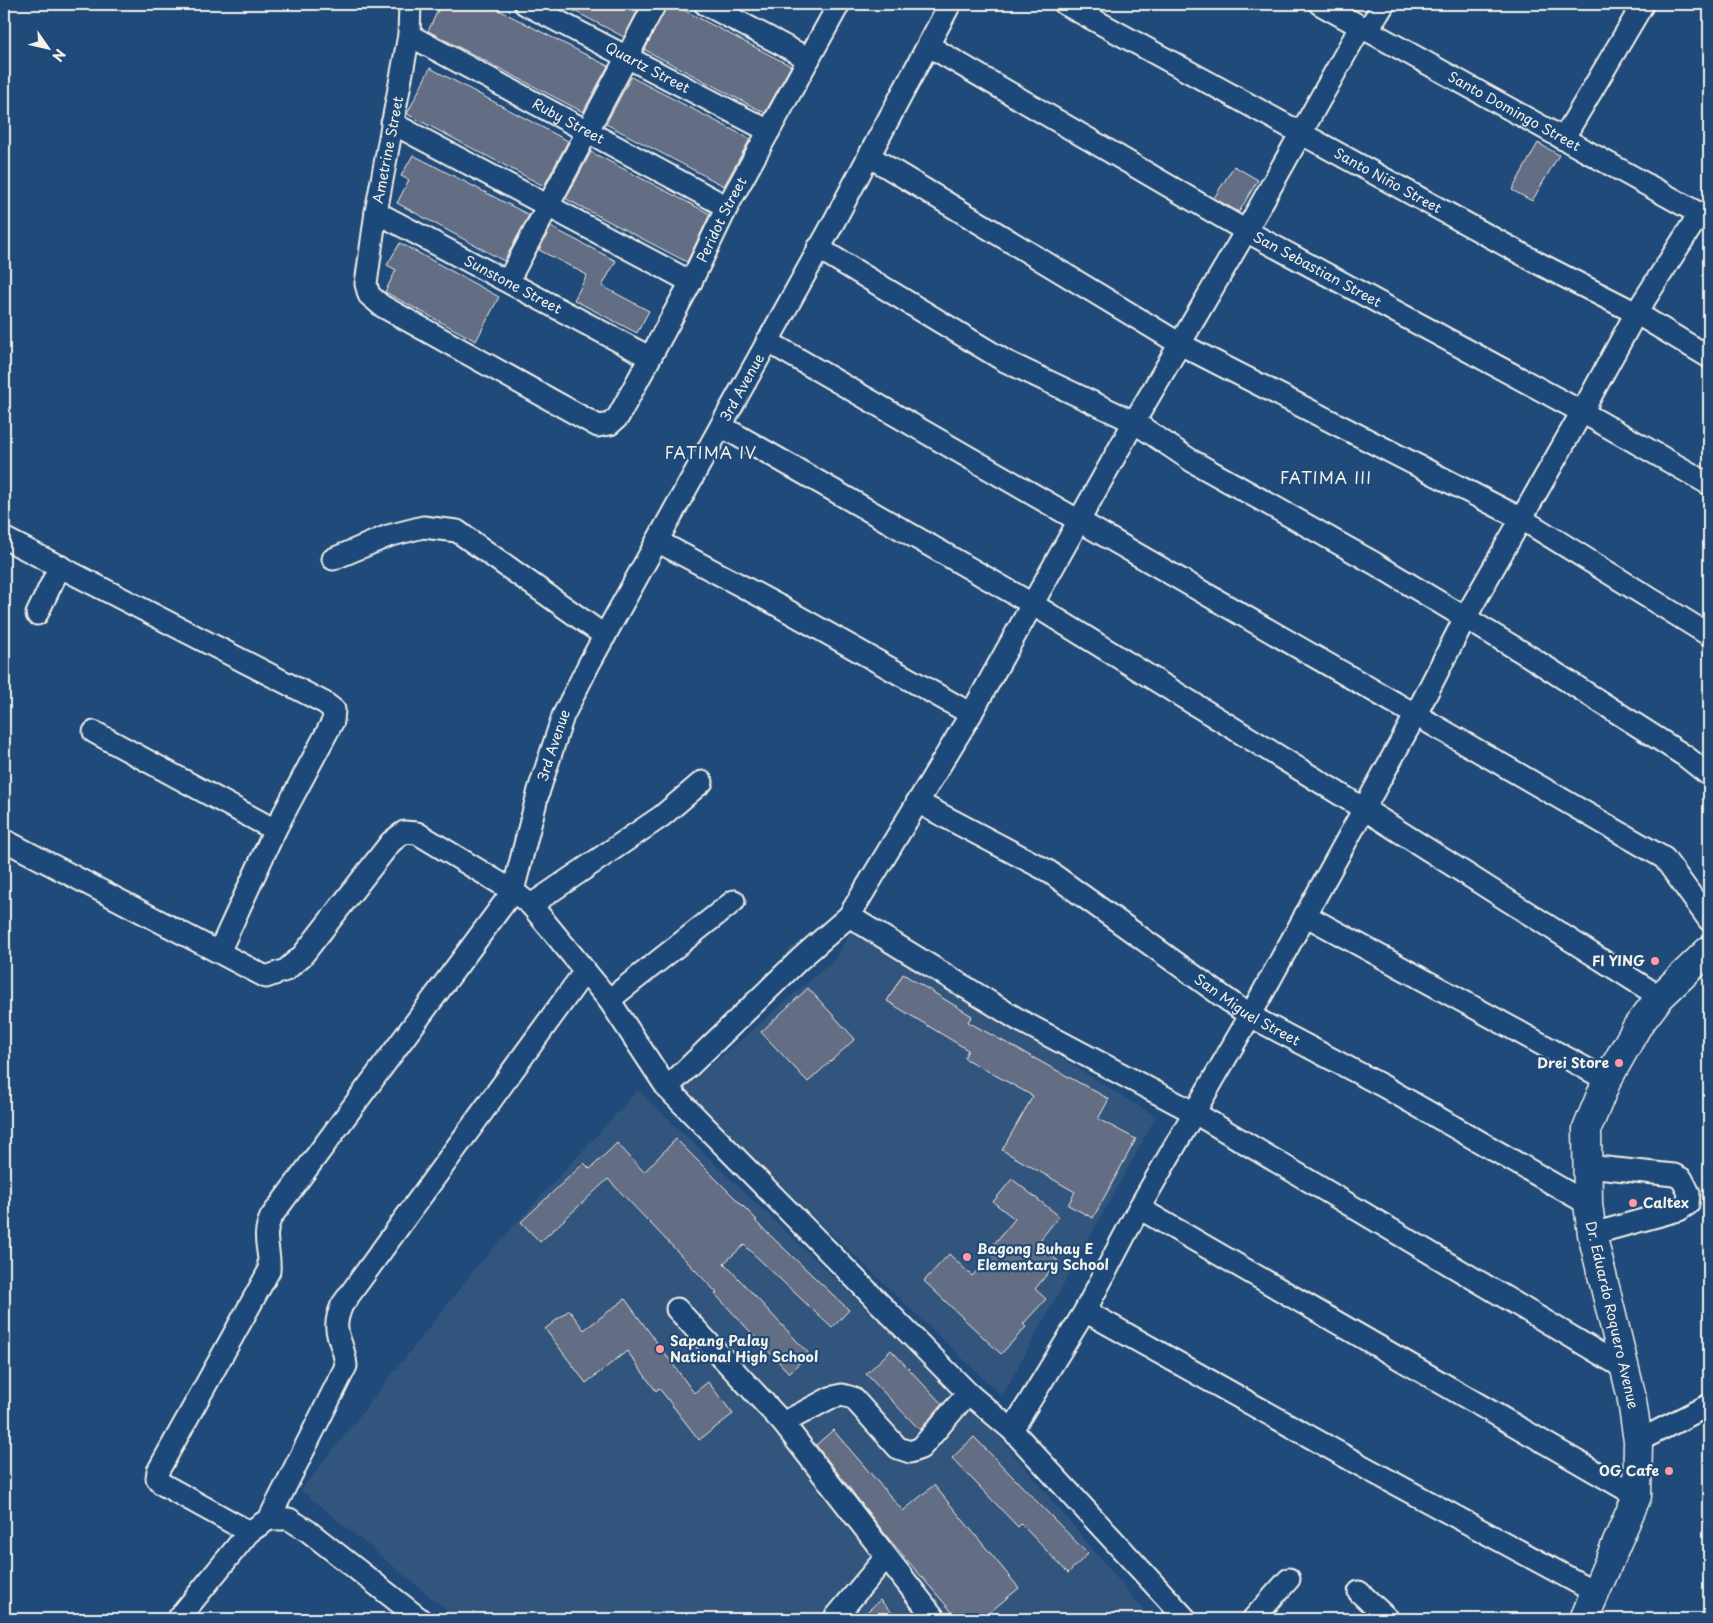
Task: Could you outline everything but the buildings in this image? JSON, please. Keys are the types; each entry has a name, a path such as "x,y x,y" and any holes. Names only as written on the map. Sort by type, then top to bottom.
{"main road":[{"name":"Dr. Eduardo Roquero Avenue","path":"1584,1619 1637,1496 1638,1441 1631,1394 1592,1234 1588,1204 1588,1129 1607,1080 1637,1027 1660,997 1709,950"}],"street":[{"name":"Ametrine Street","path":"410,4 409,35 376,212 366,284 369,295 382,306 598,426"},
{"name":"Quartz Street","path":"525,4 769,131"},
{"path":"508,281 654,4"},
{"path":"706,4 739,12 809,59"},
{"name":"Peridot Street","path":"598,426 610,424 618,417 691,282 727,207 839,4"},
{"name":"3rd Avenue","path":"514,891 539,790 564,716 668,517 721,426 929,46 950,4"},
{"name":"Santo Niño Street","path":"1065,4 1301,131 1540,264 1636,312 1709,357"},
{"name":"Santo Domingo Street","path":"1320,4 1562,139 1705,216"},
{"path":"668,1088 800,959 849,916 971,714 1134,422 1246,231 1301,131 1364,29 1384,4"},
{"path":"1562,139 1643,4"},
{"name":"Ruby Street","path":"409,35 727,207"},
{"name":"San Sebastian Street","path":"929,46 1246,231 1582,412 1709,484"},
{"path":"392,123 691,282"},
{"path":"869,156 1180,344 1522,519 1709,635"},
{"name":"Sunstone Street","path":"376,212 649,357"},
{"path":"1012,1430 1085,1311 1139,1208 1250,1016 1415,716 1465,618 1582,412 1636,312 1705,216"},
{"path":"818,248 1005,361 1134,422 1192,461 1374,563 1527,655 1685,756 1709,775"},
{"path":"767,341 1664,858 1709,920"},
{"path":"721,426 1034,604 1364,809 1660,997"},
{"path":"333,559 388,536 423,527 457,531 605,636"},
{"path":"4,538 325,702 334,710 333,721 275,830 219,952"},
{"path":"657,541 779,606 971,714"},
{"path":"37,614 60,566"},
{"path":"94,732 275,830"},
{"path":"531,905 662,816 702,782"},
{"name":"San Miguel Street","path":"917,802 1048,871 1250,1016 1383,1086 1588,1204"},
{"path":"4,840 266,977 286,970 302,956 391,842 404,832 417,833 514,891 531,905 609,1000 668,1088 968,1392 1012,1430 1186,1619"},
{"path":"249,1532 162,1484 157,1478 158,1471 269,1270 270,1262 265,1245 266,1226 270,1217 514,891"},
{"path":"609,1000 734,901"},
{"path":"1305,915 1607,1080"},
{"path":"849,916 1019,1020 1195,1113 1624,1368"},
{"path":"179,1619 249,1532 269,1519 346,1366 345,1353 336,1333 335,1319 342,1305 585,971"},
{"path":"1587,1166 1674,1175 1682,1179 1688,1193 1688,1204 1679,1210 1592,1234"},
{"path":"1139,1208 1637,1496"},
{"path":"677,1309 783,1423 935,1619"},
{"path":"1085,1311 1364,1467 1595,1592"},
{"path":"783,1423 830,1398 842,1395 852,1398 898,1448 910,1452 921,1448 968,1392"},
{"path":"1638,1441 1709,1405"},
{"path":"269,1519 289,1519 308,1530 420,1619"},
{"path":"834,1619 886,1557"},
{"path":"1253,1619 1289,1579"},
{"path":"1360,1592 1388,1619"}],"shaded area":[{"name":"Bagong Buhay E Elementary School","path":"853,928 1156,1117 1002,1396 681,1091 834,960"},
{"name":"Sapang Palay National High School","path":"638,1090 996,1433 1151,1619 457,1619 301,1490 478,1265"}],"place":[{"name":"FI YING","path":"1655,961"},
{"name":"Drei Store","path":"1619,1063"},
{"name":"Caltex","path":"1633,1203"},
{"name":"Bagong Buhay E Elementary School","path":"967,1257"},
{"name":"Sapang Palay National High School","path":"660,1349"},
{"name":"OG Cafe","path":"1669,1471"}],"district":[{"name":"FATIMA IV","path":"711,453"},
{"name":"FATIMA III","path":"1326,478"}]}
